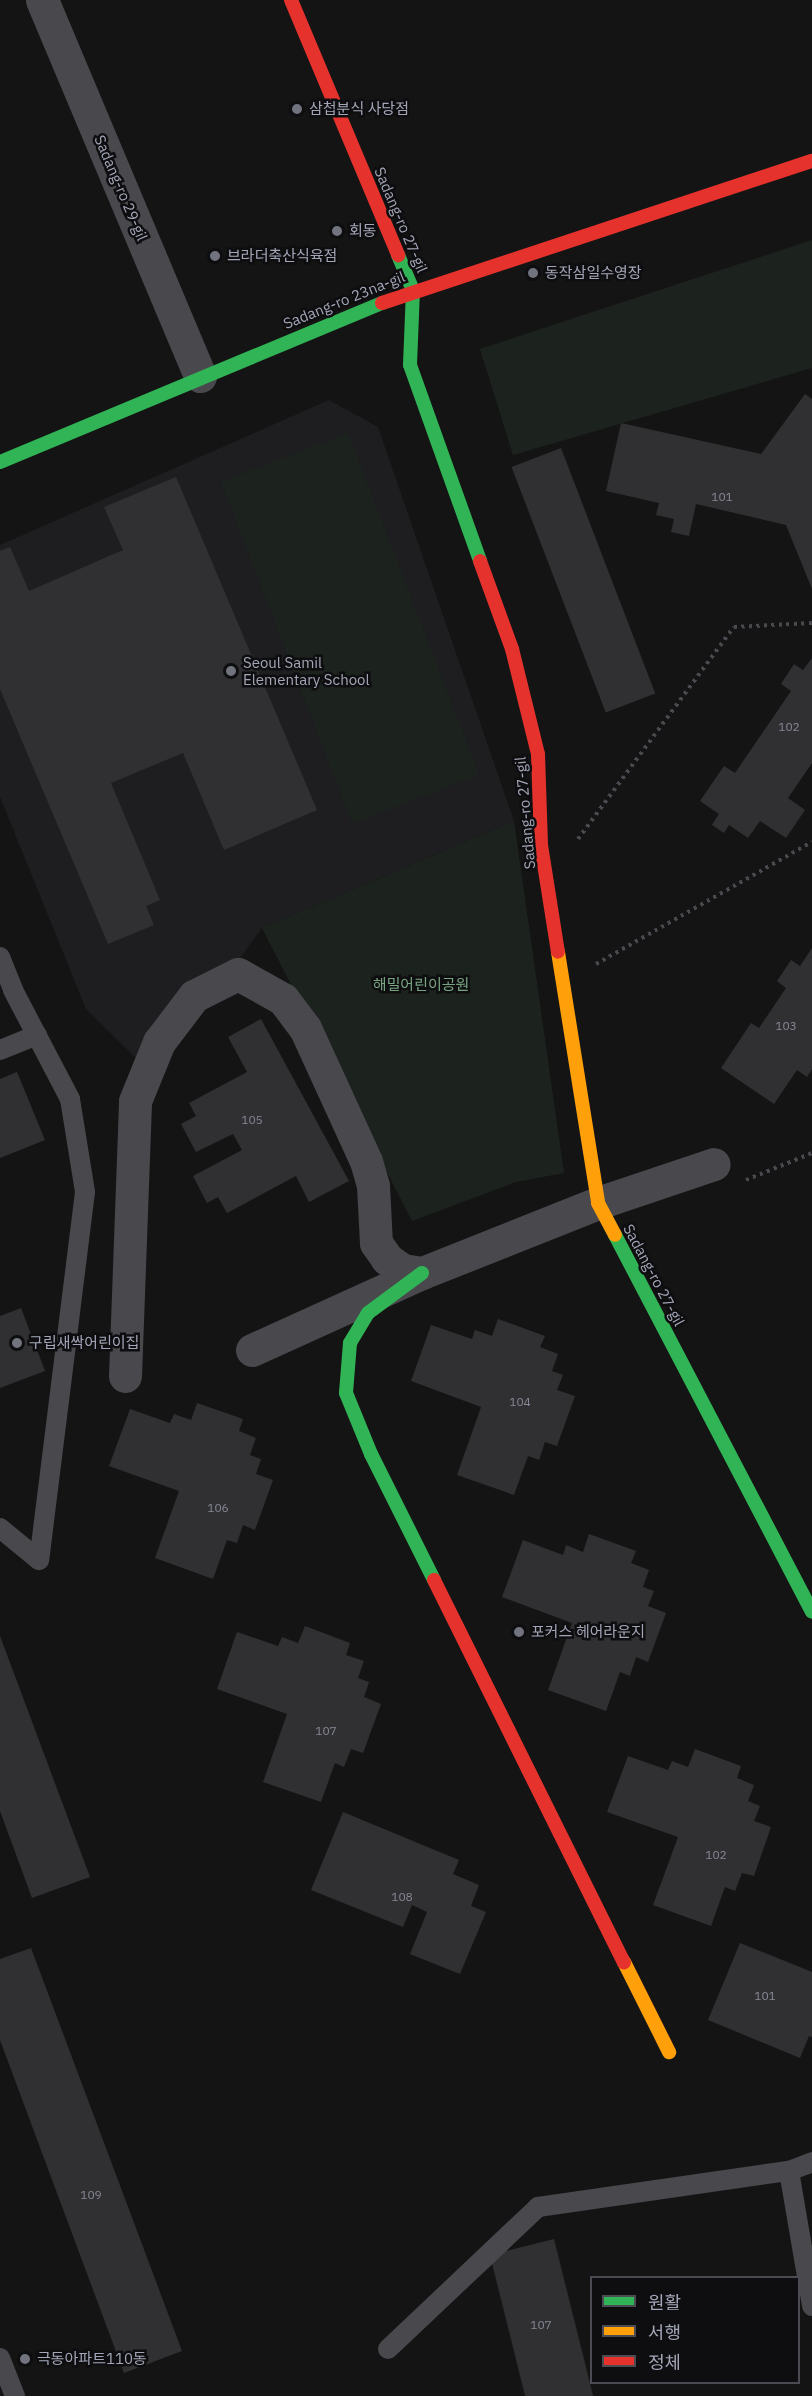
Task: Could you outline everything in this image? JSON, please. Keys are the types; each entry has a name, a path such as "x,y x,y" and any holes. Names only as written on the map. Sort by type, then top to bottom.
{"street":[{"name":"Sadang-ro 29-gil","path":"42,0 200,376"},
{"name":"Sadang-ro 27-gil","path":"291,0 413,290 410,365 512,649 538,754 541,845 565,981 598,1203 812,1612"},
{"name":"Sadang-ro 23na-gil","path":"0,462 200,376 413,290 812,161"},
{"path":"125,1376 135,1101 159,1042 194,996 238,974 283,999 305,1028 366,1161 373,1186 376,1243 387,1259 403,1270 422,1273"},
{"path":"252,1350 422,1273 598,1203 714,1164"},
{"path":"422,1273 368,1313 350,1343 346,1393 376,1465 669,2052"}],"lane":[{"path":"0,957 70,1099 85,1192 39,1560 0,1528"},
{"path":"0,1050 37,1035"},
{"path":"388,2349 538,2207 789,2171 812,2162"},
{"path":"789,2171 812,2306"},
{"path":"0,2358 15,2396"}],"path":[{"path":"547,880 734,627 812,623"},
{"path":"565,981 812,842"}],"shaded area":[{"name":"Seoul Samil Elementary School","path":"329,400 378,427 514,821 262,928 154,1076 86,1009 0,797 0,545"}],"green space":[{"path":"812,240 812,368 513,455 480,349"},
{"path":"348,433 479,775 352,823 221,482"},
{"name":"해밀어린이공원","path":"514,821 564,1173 516,1182 412,1221 262,928"}],"building":[{"path":"805,394 812,399 812,589 786,525 696,504 689,536 671,532 674,519 656,515 659,503 606,491 621,423 761,454"},
{"path":"561,448 655,694 606,713 512,467"},
{"path":"176,477 317,810 224,850 183,753 111,783 160,900 146,906 154,925 108,944 0,689 0,551 10,547 29,591 123,550 104,507"},
{"path":"812,658 812,763 788,798 805,810 786,838 760,821 748,838 729,825 724,833 712,825 719,814 700,801 724,766 735,773 791,691 781,684 794,664 803,670"},
{"path":"812,948 812,1069 807,1077 797,1070 774,1104 721,1068 751,1023 759,1028 786,988 777,981 791,960 800,966"},
{"path":"261,1019 349,1181 309,1202 296,1176 227,1213 218,1197 207,1203 193,1176 242,1150 233,1134 196,1152 181,1124 196,1116 189,1103 247,1072 228,1037"},
{"path":"17,1072 45,1140 0,1158 0,1079"},
{"name":"구립새싹어린이집","path":"21,1308 45,1371 0,1388 0,1316"},
{"path":"498,1319 545,1336 540,1347 558,1354 552,1371 563,1375 557,1390 575,1396 557,1446 545,1442 539,1460 528,1456 514,1495 457,1475 481,1407 411,1381 431,1325 472,1339 475,1330 492,1336"},
{"path":"197,1403 243,1419 239,1431 256,1438 250,1455 261,1459 256,1474 273,1480 255,1530 243,1525 237,1543 227,1540 213,1579 155,1558 179,1491 109,1466 130,1409 170,1423 174,1414 191,1420"},
{"path":"589,1534 636,1551 631,1563 649,1570 643,1587 654,1591 648,1606 666,1613 648,1662 636,1657 630,1676 620,1672 606,1711 548,1690 572,1623 502,1597 523,1540 563,1555 566,1545 583,1552"},
{"path":"305,1626 350,1643 346,1655 364,1661 358,1678 369,1682 364,1697 381,1704 363,1753 351,1749 344,1767 335,1763 321,1802 263,1782 287,1714 217,1689 237,1632 278,1646 282,1637 298,1643"},
{"path":"0,1636 90,1877 32,1898 0,1811"},
{"path":"695,1749 741,1766 737,1778 754,1785 748,1801 760,1806 754,1821 771,1827 754,1876 742,1873 735,1891 725,1887 711,1926 653,1905 678,1837 607,1812 628,1756 668,1770 672,1761 688,1767"},
{"path":"343,1812 459,1860 453,1874 479,1885 471,1906 486,1912 460,1974 410,1954 427,1912 412,1905 403,1927 311,1890"},
{"path":"740,1943 812,1972 812,2037 809,2036 800,2058 708,2020"},
{"path":"31,1948 182,2351 124,2373 0,2040 0,1959"},
{"path":"554,2239 593,2396 525,2396 490,2255"}],"traffic: fast":[{"path":"398,255 413,290 410,365 480,561"},
{"path":"0,462 382,303"},
{"path":"615,1235 812,1612"},
{"path":"422,1273 368,1313 350,1343 346,1393 371,1454 434,1580"}],"traffic: slow":[{"path":"558,952 598,1203 615,1235"},
{"path":"624,1962 669,2052"}],"traffic: jam":[{"path":"291,0 398,255"},
{"path":"382,303 812,161"},
{"path":"480,561 512,649 538,754 541,845 558,952"},
{"path":"434,1580 624,1962"}],"place":[{"name":"삼첩분식 사당점","path":"297,109"},
{"name":"회동","path":"337,231"},
{"name":"브라더축산식육점","path":"215,256"},
{"name":"동작삼일수영장","path":"533,273"},
{"name":"Seoul Samil Elementary School","path":"231,671"},
{"name":"구립새싹어린이집","path":"17,1343"},
{"name":"포커스 헤어라운지","path":"519,1632"},
{"name":"극동아파트110동","path":"25,2359"}]}
